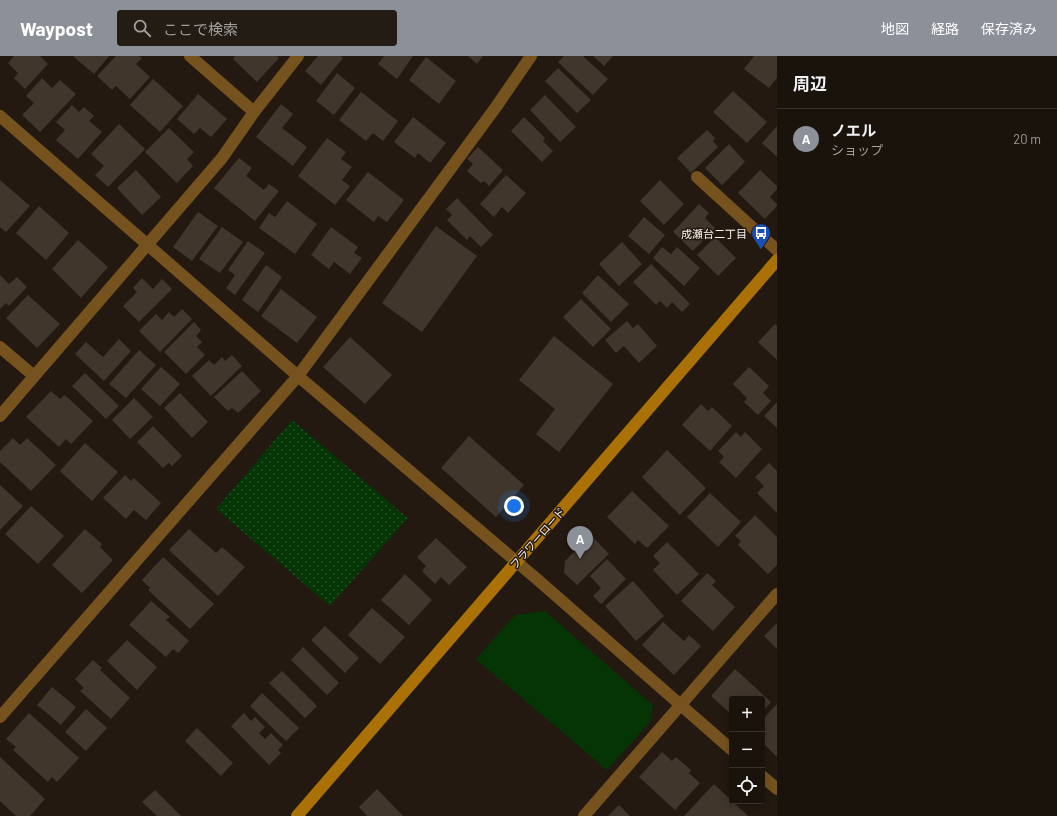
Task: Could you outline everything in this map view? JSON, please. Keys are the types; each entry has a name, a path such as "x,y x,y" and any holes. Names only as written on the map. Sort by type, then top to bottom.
{"street":[{"path":"190,56 254,112"},
{"path":"0,416 222,158 254,112 298,56"},
{"path":"0,717 298,376 496,107 531,56"},
{"path":"0,116 298,376 517,562 729,747"},
{"path":"697,177 777,250"},
{"name":"フラワーロード","path":"297,816 777,260"},
{"path":"0,347 34,376"},
{"path":"584,816 777,594"},
{"path":"765,779 777,789"}],"green space":[{"path":"292,420 408,518 330,606 216,509"},
{"path":"545,611 653,705 650,722 607,770 476,659 515,615"}],"building":[{"path":"14,56 40,56 48,64 25,89 14,78 18,73 8,63"},
{"path":"73,56 109,56 94,74"},
{"path":"116,56 139,56 142,58 136,64 150,77 130,99 116,86 112,90 97,76"},
{"path":"235,56 277,56 279,58 257,82 233,59"},
{"path":"318,56 341,56 343,58 321,85 305,71"},
{"path":"384,56 413,56 397,79 378,64"},
{"path":"468,56 483,56 477,64"},
{"path":"564,56 583,56 608,79 593,95 558,62"},
{"path":"593,56 613,56 604,66"},
{"path":"754,56 777,56 777,78 769,88 744,69"},
{"path":"426,57 456,81 439,104 409,80"},
{"path":"558,68 591,100 577,113 545,81"},
{"path":"337,73 355,88 334,115 316,101"},
{"path":"42,78 52,88 60,80 76,94 40,132 22,115 34,103 26,96"},
{"path":"153,79 183,106 160,132 130,105"},
{"path":"733,91 767,122 747,143 713,112"},
{"path":"361,92 398,121 383,141 373,133 366,141 339,120"},
{"path":"198,94 227,119 211,137 200,128 194,134 177,119"},
{"path":"545,95 576,127 560,142 530,110"},
{"path":"281,104 293,114 282,128 307,147 293,166 256,137"},
{"path":"72,105 79,112 84,107 94,116 89,121 102,132 78,159 56,140 65,130 56,122"},
{"path":"413,117 446,143 430,163 418,153 415,158 394,142"},
{"path":"524,117 545,138 543,141 553,151 542,162 511,131"},
{"path":"119,124 145,149 108,187 95,175 104,166 91,154"},
{"path":"777,126 777,157 762,143"},
{"path":"169,128 194,152 187,159 193,166 177,183 145,152"},
{"path":"707,130 715,138 713,141 718,147 691,173 677,158"},
{"path":"327,138 346,152 341,159 352,167 342,180 350,186 335,205 298,176"},
{"path":"729,144 745,162 722,185 705,168"},
{"path":"478,147 503,170 489,186 484,181 481,183 467,171 473,164 467,159"},
{"path":"239,158 252,168 246,176 264,190 269,184 279,191 255,221 214,188"},
{"path":"136,170 161,197 142,215 117,188"},
{"path":"760,170 777,186 777,189 770,197 777,204 777,206 765,219 738,193"},
{"path":"368,172 404,200 387,222 378,216 374,222 346,200"},
{"path":"506,175 526,193 508,213 502,207 494,217 480,204"},
{"path":"0,180 30,206 6,232 0,227"},
{"path":"660,180 684,204 664,225 640,201"},
{"path":"457,198 493,235 481,247 470,236 467,240 447,220 452,215 446,209"},
{"path":"287,201 317,224 295,254 259,228 269,213 275,217"},
{"path":"699,204 709,213 705,218 715,228 693,251 673,232"},
{"path":"39,206 69,233 46,260 16,233"},
{"path":"198,212 218,226 192,261 173,247"},
{"path":"644,217 665,235 649,254 628,236"},
{"path":"436,226 477,256 422,332 382,303"},
{"path":"222,227 243,242 220,273 199,259"},
{"path":"331,227 358,247 354,253 362,258 350,274 334,262 329,269 311,255"},
{"path":"715,237 736,258 718,276 697,255"},
{"path":"78,240 108,267 81,298 52,269"},
{"path":"248,241 265,253 235,295 226,288 235,275 228,270"},
{"path":"622,242 642,264 619,286 599,264"},
{"path":"662,247 671,254 677,247 700,268 684,286 653,258"},
{"path":"651,264 690,304 682,312 672,302 667,308 660,301 656,305 633,282"},
{"path":"266,265 282,277 258,312 242,300"},
{"path":"0,275 9,284 17,277 27,287 9,306 6,303 0,309"},
{"path":"598,275 629,304 611,322 582,293"},
{"path":"142,278 153,289 162,279 172,289 139,322 123,306 137,292 133,288"},
{"path":"281,289 317,317 297,343 261,316"},
{"path":"28,295 60,324 37,348 6,318"},
{"path":"581,299 611,329 593,347 563,317"},
{"path":"182,309 192,319 160,352 139,331 156,314 162,320 169,312 174,317"},
{"path":"627,321 633,328 638,324 657,346 639,363 624,346 616,353 605,340"},
{"path":"194,322 201,330 196,336 202,342 197,347 205,355 186,374 164,352"},
{"path":"775,324 777,326 777,360 758,342"},
{"path":"554,336 613,384 559,452 536,434 555,409 519,380"},
{"path":"350,337 392,375 365,404 323,367"},
{"path":"119,339 131,351 104,381 75,354 86,342 103,357"},
{"path":"139,350 156,365 126,398 109,384"},
{"path":"232,355 242,366 211,396 192,376 209,360 214,365 222,357 225,361"},
{"path":"161,367 180,384 160,406 141,389"},
{"path":"749,367 769,386 763,393 771,401 758,415 744,402 747,398 733,384"},
{"path":"242,371 261,391 238,413 232,408 228,411 214,397"},
{"path":"85,373 119,406 106,419 72,386"},
{"path":"51,391 60,399 65,395 93,421 71,444 66,439 59,447 26,417"},
{"path":"180,393 208,422 192,438 164,408"},
{"path":"134,398 153,417 130,439 112,420"},
{"path":"777,402 777,428 764,416"},
{"path":"701,404 708,411 712,407 732,426 710,451 682,425"},
{"path":"153,426 182,456 172,466 169,463 163,468 137,442"},
{"path":"736,432 741,437 745,432 762,449 736,478 719,462 724,457 718,451"},
{"path":"469,436 524,485 496,517 441,468"},
{"path":"13,438 20,445 27,438 56,465 31,491 0,462 0,451"},
{"path":"85,443 118,472 92,501 60,471"},
{"path":"667,450 706,488 680,515 642,477"},
{"path":"769,463 777,471 777,513 757,493 764,486 755,477"},
{"path":"125,475 131,481 134,478 161,503 146,520 134,510 126,519 103,498"},
{"path":"0,485 23,506 0,530"},
{"path":"632,491 669,526 647,548 638,540 635,544 607,517"},
{"path":"710,493 741,522 718,547 687,517"},
{"path":"31,506 64,536 38,564 5,534"},
{"path":"755,515 777,537 777,565 768,574 738,545 741,541 735,536"},
{"path":"85,529 102,544 100,547 113,560 82,593 52,565"},
{"path":"189,529 216,553 222,547 245,567 218,596 169,550"},
{"path":"591,535 609,554 577,585 564,573 565,561"},
{"path":"436,538 467,567 449,585 441,577 435,584 422,571 426,566 417,557"},
{"path":"667,542 699,574 677,595 653,570 660,563 653,556"},
{"path":"163,557 214,604 190,629 148,590 150,588 142,580"},
{"path":"607,559 626,579 601,604 593,596 601,588 590,576"},
{"path":"707,573 716,581 712,585 735,607 713,631 681,601"},
{"path":"405,574 432,600 409,625 381,600"},
{"path":"633,581 664,616 636,641 605,606"},
{"path":"151,601 170,617 166,620 189,641 178,653 173,649 166,657 129,625"},
{"path":"372,608 405,637 380,664 348,635"},
{"path":"663,622 684,641 689,635 701,646 674,675 642,645"},
{"path":"777,623 777,649 764,636"},
{"path":"325,626 359,658 345,673 311,640"},
{"path":"127,640 157,667 137,690 107,661"},
{"path":"303,647 339,683 327,695 291,660"},
{"path":"93,660 102,668 100,670 130,698 111,719 80,691 84,688 75,679"},
{"path":"735,669 764,696 729,696 729,712 711,696"},
{"path":"282,671 317,706 305,718 269,683"},
{"path":"52,687 76,707 61,725 37,705"},
{"path":"262,693 299,728 286,741 250,706"},
{"path":"765,696 771,702 765,709"},
{"path":"777,704 777,757 765,745 765,717"},
{"path":"86,709 107,728 86,751 65,732"},
{"path":"29,713 79,758 57,782 52,777 48,782 13,750 16,747 6,739"},
{"path":"244,713 251,721 255,717 265,727 259,733 265,739 271,733 283,745 278,750 281,753 269,765 231,726"},
{"path":"197,728 233,763 221,776 185,741"},
{"path":"662,752 672,761 676,757 691,770 689,773 700,783 675,810 639,777"},
{"path":"0,757 45,799 30,816 16,816 0,801"},
{"path":"714,784 729,798 729,804 735,804 748,816 684,816"},
{"path":"377,789 403,816 367,816 359,807"},
{"path":"155,790 181,816 157,816 142,802"},
{"path":"619,805 630,816 608,816"}],"place":[{"name":"成瀬台二丁目","path":"761,250"},
{"name":"ノエル","path":"580,559"}]}
